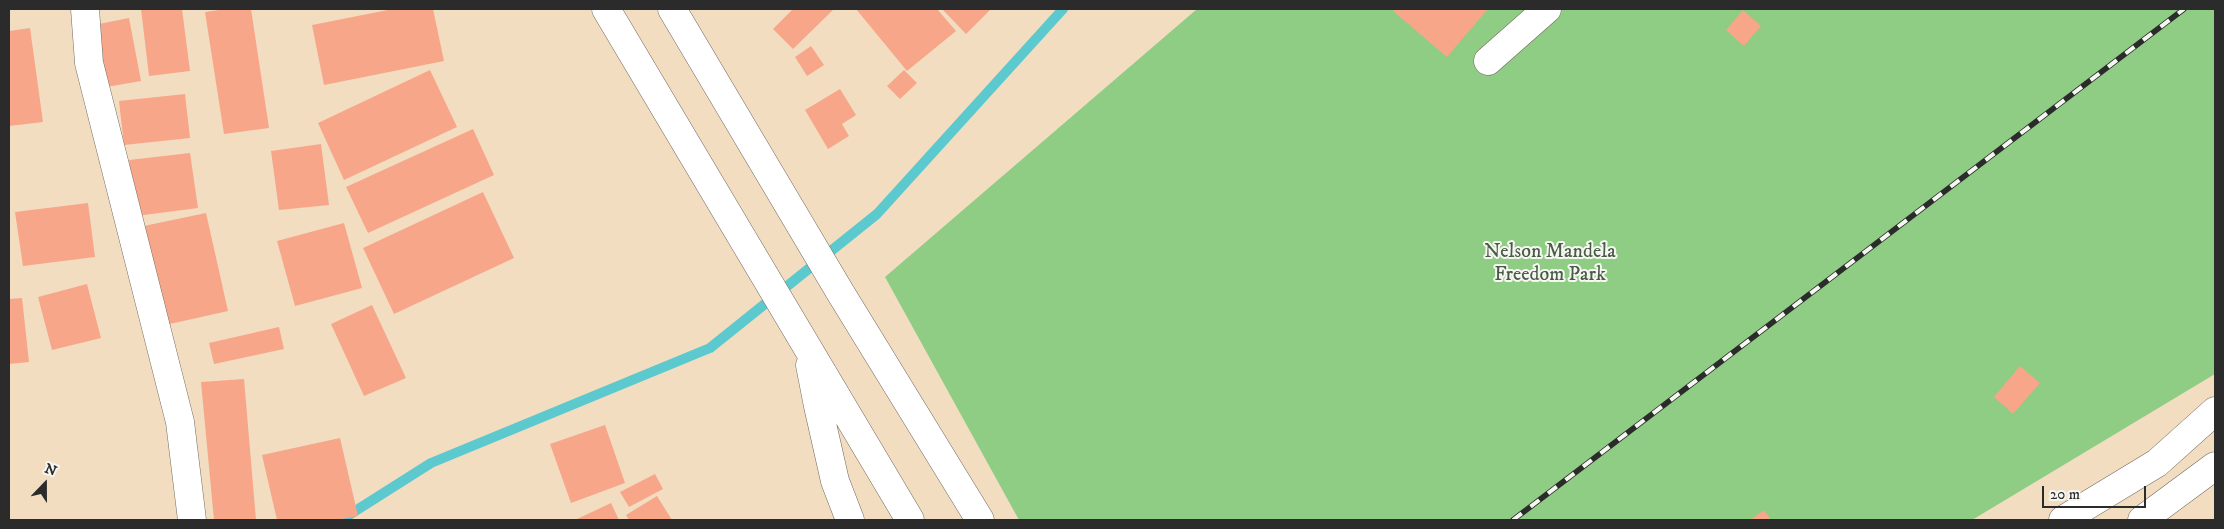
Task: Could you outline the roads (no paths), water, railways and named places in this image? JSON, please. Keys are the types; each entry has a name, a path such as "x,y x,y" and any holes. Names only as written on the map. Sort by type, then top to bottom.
{"main road":[{"path":"85,9 88,63 180,422 192,520"},
{"path":"606,9 910,520"},
{"path":"672,9 840,292 980,520"},
{"path":"1488,61 1547,9"},
{"path":"802,340 835,481 850,520"},
{"path":"2063,520 2157,463 2215,412"},
{"path":"2142,520 2215,466"}],"waterway":[{"path":"341,520 431,463 710,348 877,214 1063,9"}],"railway":[{"path":"1513,520 2184,9"}],"park label":[{"name":"Nelson Mandela Freedom Park","path":"1550,264"}]}
